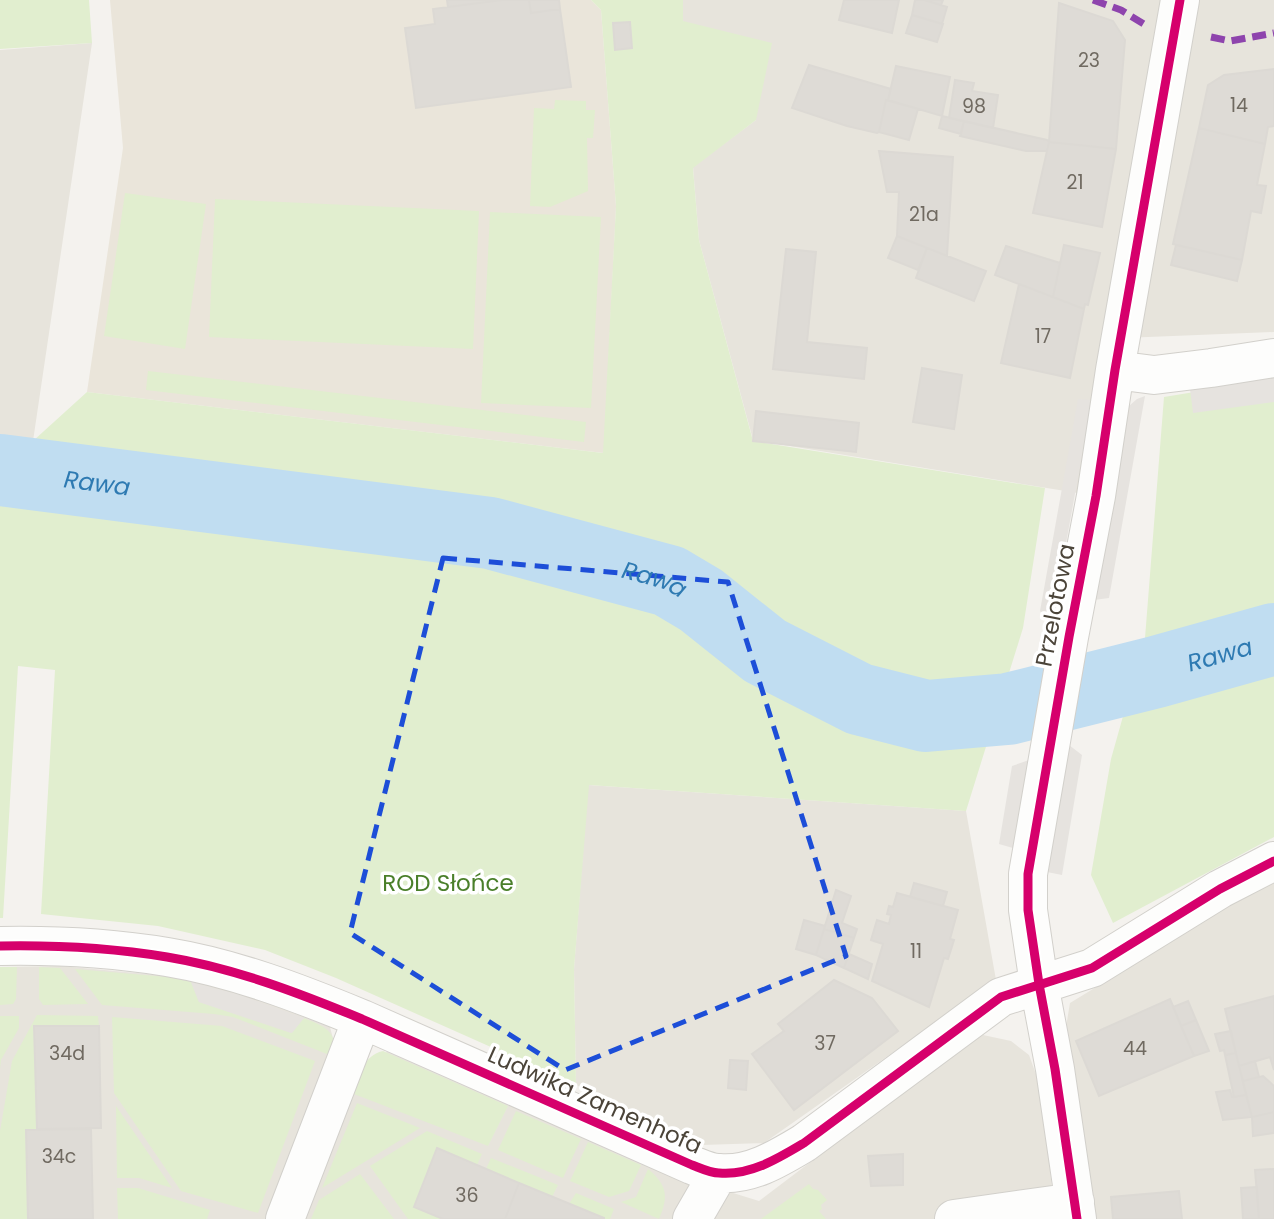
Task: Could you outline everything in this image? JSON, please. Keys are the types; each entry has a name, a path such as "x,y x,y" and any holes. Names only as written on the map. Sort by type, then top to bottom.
{"street":[{"name":"Przelotowa","path":"954,1219 1076,1211 1028,910 1028,874 1096,496 1115,370 1180,0"},
{"path":"1115,370 1154,375 1274,358"},
{"name":"Ludwika Zamenhofa","path":"0,946 99,949 169,957 256,979 362,1019 692,1165 718,1174 754,1168 777,1160 804,1143 1001,997 1092,968 1220,889 1274,861"},
{"path":"285,1219 362,1019"},
{"path":"692,1219 718,1174"}],"highlighted area":[{"path":"443,558 728,582 846,956 565,1070 350,933"}],"shaded area":[{"path":"110,0 591,0 601,10 616,206 604,453 87,392 123,148"},
{"path":"683,0 1274,0 1274,332 1123,338 1096,496 753,440 699,240 693,167 756,120 683,21"},
{"path":"92,43 33,441 0,437 0,50"},
{"path":"1274,370 1274,402 1193,413 1189,381"},
{"path":"1145,396 1109,598 1094,600 1125,418 1129,406"},
{"path":"1078,399 1092,400 1051,626 1040,611"},
{"path":"1069,745 1082,755 1062,875 1047,872"},
{"path":"1029,760 1013,848 999,844 1012,766"},
{"path":"588,785 966,811 996,980 764,1143 702,1145 576,1085 574,969"},
{"path":"1274,882 1274,1219 1095,1219 1066,1027 1070,1003 1244,897"},
{"path":"61,966 169,976 241,993 330,1027 336,1050 367,1062 389,1051 649,1167 759,1201 953,1054 983,1035 1011,1041 1029,1055 1042,1091 1055,1219 0,1219 0,967"},
{"path":"191,982 240,995 304,1018 292,1033 199,1002"}],"green space":[{"path":"0,0 89,0 92,43 0,49"},
{"name":"ROD Słońce","path":"591,0 683,0 683,21 772,43 756,120 693,168 699,240 753,441 1045,488 1023,628 966,811 589,785 574,969 576,1085 336,978 265,950 158,926 41,914 55,670 18,666 3,918 0,918 0,437 33,441 87,392 603,453 616,206 601,10"},
{"path":"555,100 586,101 586,110 595,110 593,138 587,138 588,191 550,207 530,206 534,108 554,109"},
{"path":"125,193 206,204 185,349 104,336"},
{"path":"215,199 479,211 473,349 209,337"},
{"path":"490,212 601,217 591,408 481,403"},
{"path":"148,371 586,422 584,442 146,390"},
{"path":"1274,379 1274,837 1113,923 1091,875 1111,759 1145,638 1164,397"},
{"path":"0,967 17,967 16,999 13,1004 0,1005"},
{"path":"39,967 60,968 88,1004 43,1005 39,999"},
{"path":"75,969 168,977 191,982 199,1002 291,1033 304,1018 323,1027 332,1035 332,1056 233,1017 102,1005"},
{"path":"37,1015 98,1016 99,1026 34,1026 37,1129 26,1130 28,1219 0,1219 0,1131 12,1061"},
{"path":"0,1016 19,1016 19,1028 1,1060 0,1069"},
{"path":"112,1017 222,1026 315,1061 258,1213 181,1191 114,1093"},
{"path":"383,1051 508,1106 488,1146 354,1094 366,1062"},
{"path":"357,1103 420,1128 322,1188"},
{"path":"116,1106 172,1188 139,1178 117,1178"},
{"path":"516,1111 581,1139 563,1178 498,1150"},
{"path":"427,1131 482,1154 477,1165 437,1149 414,1206 443,1219 408,1219 370,1166"},
{"path":"588,1142 641,1165 629,1191 609,1197 570,1181"},
{"path":"491,1158 558,1185 552,1197 486,1169"},
{"path":"648,1169 659,1180 664,1191 664,1204 659,1219 621,1202 636,1197"},
{"path":"360,1174 394,1219 311,1219 319,1200"},
{"path":"809,1184 827,1200 819,1211 826,1219 761,1219"},
{"path":"117,1188 138,1188 210,1210 207,1219 118,1219"},
{"path":"576,1193 614,1209 610,1219 569,1204"}],"building":[{"path":"447,0 502,0 448,7"},
{"path":"502,0 529,0 531,13 560,9 571,87 416,108 405,28 435,24 433,9"},
{"path":"529,0 559,0 560,9 531,13"},
{"path":"844,0 899,0 892,33 839,20"},
{"path":"915,0 947,7 942,24 912,15"},
{"path":"925,0 943,0 941,5"},
{"path":"1059,3 1113,21 1125,40 1116,149 1049,142"},
{"path":"912,15 943,24 937,42 906,33"},
{"path":"630,22 632,48 615,50 613,23"},
{"path":"809,65 891,89 879,132 847,126 792,108"},
{"path":"896,66 950,77 942,116 888,100"},
{"path":"1274,69 1274,126 1268,127 1265,144 1199,128 1208,85 1224,75"},
{"path":"955,80 974,83 972,91 998,95 993,128 949,118"},
{"path":"886,100 918,109 909,140 879,132"},
{"path":"942,116 964,121 961,134 939,128"},
{"path":"964,121 1047,140 1047,151 1026,151 960,136"},
{"path":"1199,128 1265,144 1257,185 1266,186 1261,213 1251,211 1242,260 1173,244"},
{"path":"1049,142 1116,149 1102,227 1033,213"},
{"path":"879,151 953,157 947,256 897,236 899,192 887,192"},
{"path":"897,236 927,248 918,270 888,258"},
{"path":"1064,245 1100,253 1088,305 1085,304 1084,309 1053,297"},
{"path":"1176,245 1242,260 1237,281 1171,265"},
{"path":"1006,246 1060,263 1053,297 995,275"},
{"path":"927,248 986,271 974,301 916,278"},
{"path":"786,249 816,252 807,342 867,348 864,379 773,369"},
{"path":"1019,284 1084,309 1070,378 1001,363"},
{"path":"922,368 962,375 954,429 913,422"},
{"path":"756,411 859,423 856,452 753,441"},
{"path":"914,883 947,892 943,906 910,897"},
{"path":"836,890 851,896 842,923 857,929 854,938 824,929"},
{"path":"897,893 958,910 950,939 954,940 948,959 944,958 929,1007 872,981 883,944 871,940 877,920 889,924 889,906 893,907"},
{"path":"804,920 825,926 816,955 796,949"},
{"path":"824,929 854,938 844,968 816,955"},
{"path":"849,954 872,964 868,979 844,968"},
{"path":"834,980 872,998 898,1031 794,1110 752,1054 784,1031 778,1024"},
{"path":"1274,996 1274,1070 1270,1057 1239,1066 1225,1009"},
{"path":"1170,999 1194,1056 1099,1096 1076,1041"},
{"path":"1188,1001 1196,1020 1181,1026 1173,1007"},
{"path":"1196,1020 1209,1051 1194,1056 1181,1026"},
{"path":"34,1026 99,1026 101,1128 37,1129"},
{"path":"1231,1031 1236,1053 1225,1055 1224,1050 1220,1051 1215,1034"},
{"path":"1236,1053 1246,1095 1234,1097 1225,1055"},
{"path":"730,1060 748,1061 746,1090 728,1088"},
{"path":"1255,1061 1259,1077 1243,1081 1239,1066"},
{"path":"1263,1076 1274,1086 1274,1112 1252,1117 1243,1081"},
{"path":"1230,1090 1232,1097 1246,1095 1252,1117 1223,1120 1216,1092"},
{"path":"1274,1112 1274,1133 1253,1136 1252,1117"},
{"path":"91,1129 93,1219 28,1219 26,1130"},
{"path":"437,1148 519,1183 505,1219 443,1219 414,1207"},
{"path":"903,1154 903,1185 871,1186 868,1156"},
{"path":"1274,1169 1274,1219 1259,1219 1255,1170"},
{"path":"519,1183 604,1218 604,1219 505,1219"},
{"path":"1257,1187 1259,1219 1243,1219 1241,1188"},
{"path":"1179,1191 1182,1219 1113,1219 1111,1197"}],"waterway":[{"name":"Rawa","path":"0,470 490,533 669,581 701,600 765,651 859,699 926,716 1008,709 1274,639"}],"marked path":[{"path":"1093,0 1121,10 1147,26"},
{"path":"1211,37 1230,41 1274,33"}],"cycle path":[{"path":"1077,1219 1028,910 1028,874 1096,496 1115,370 1180,0"},
{"path":"0,946 125,951 192,962 242,975 362,1019 692,1165 712,1172 731,1173 764,1165 804,1143 1001,997 1092,968 1220,889 1274,861"}]}
